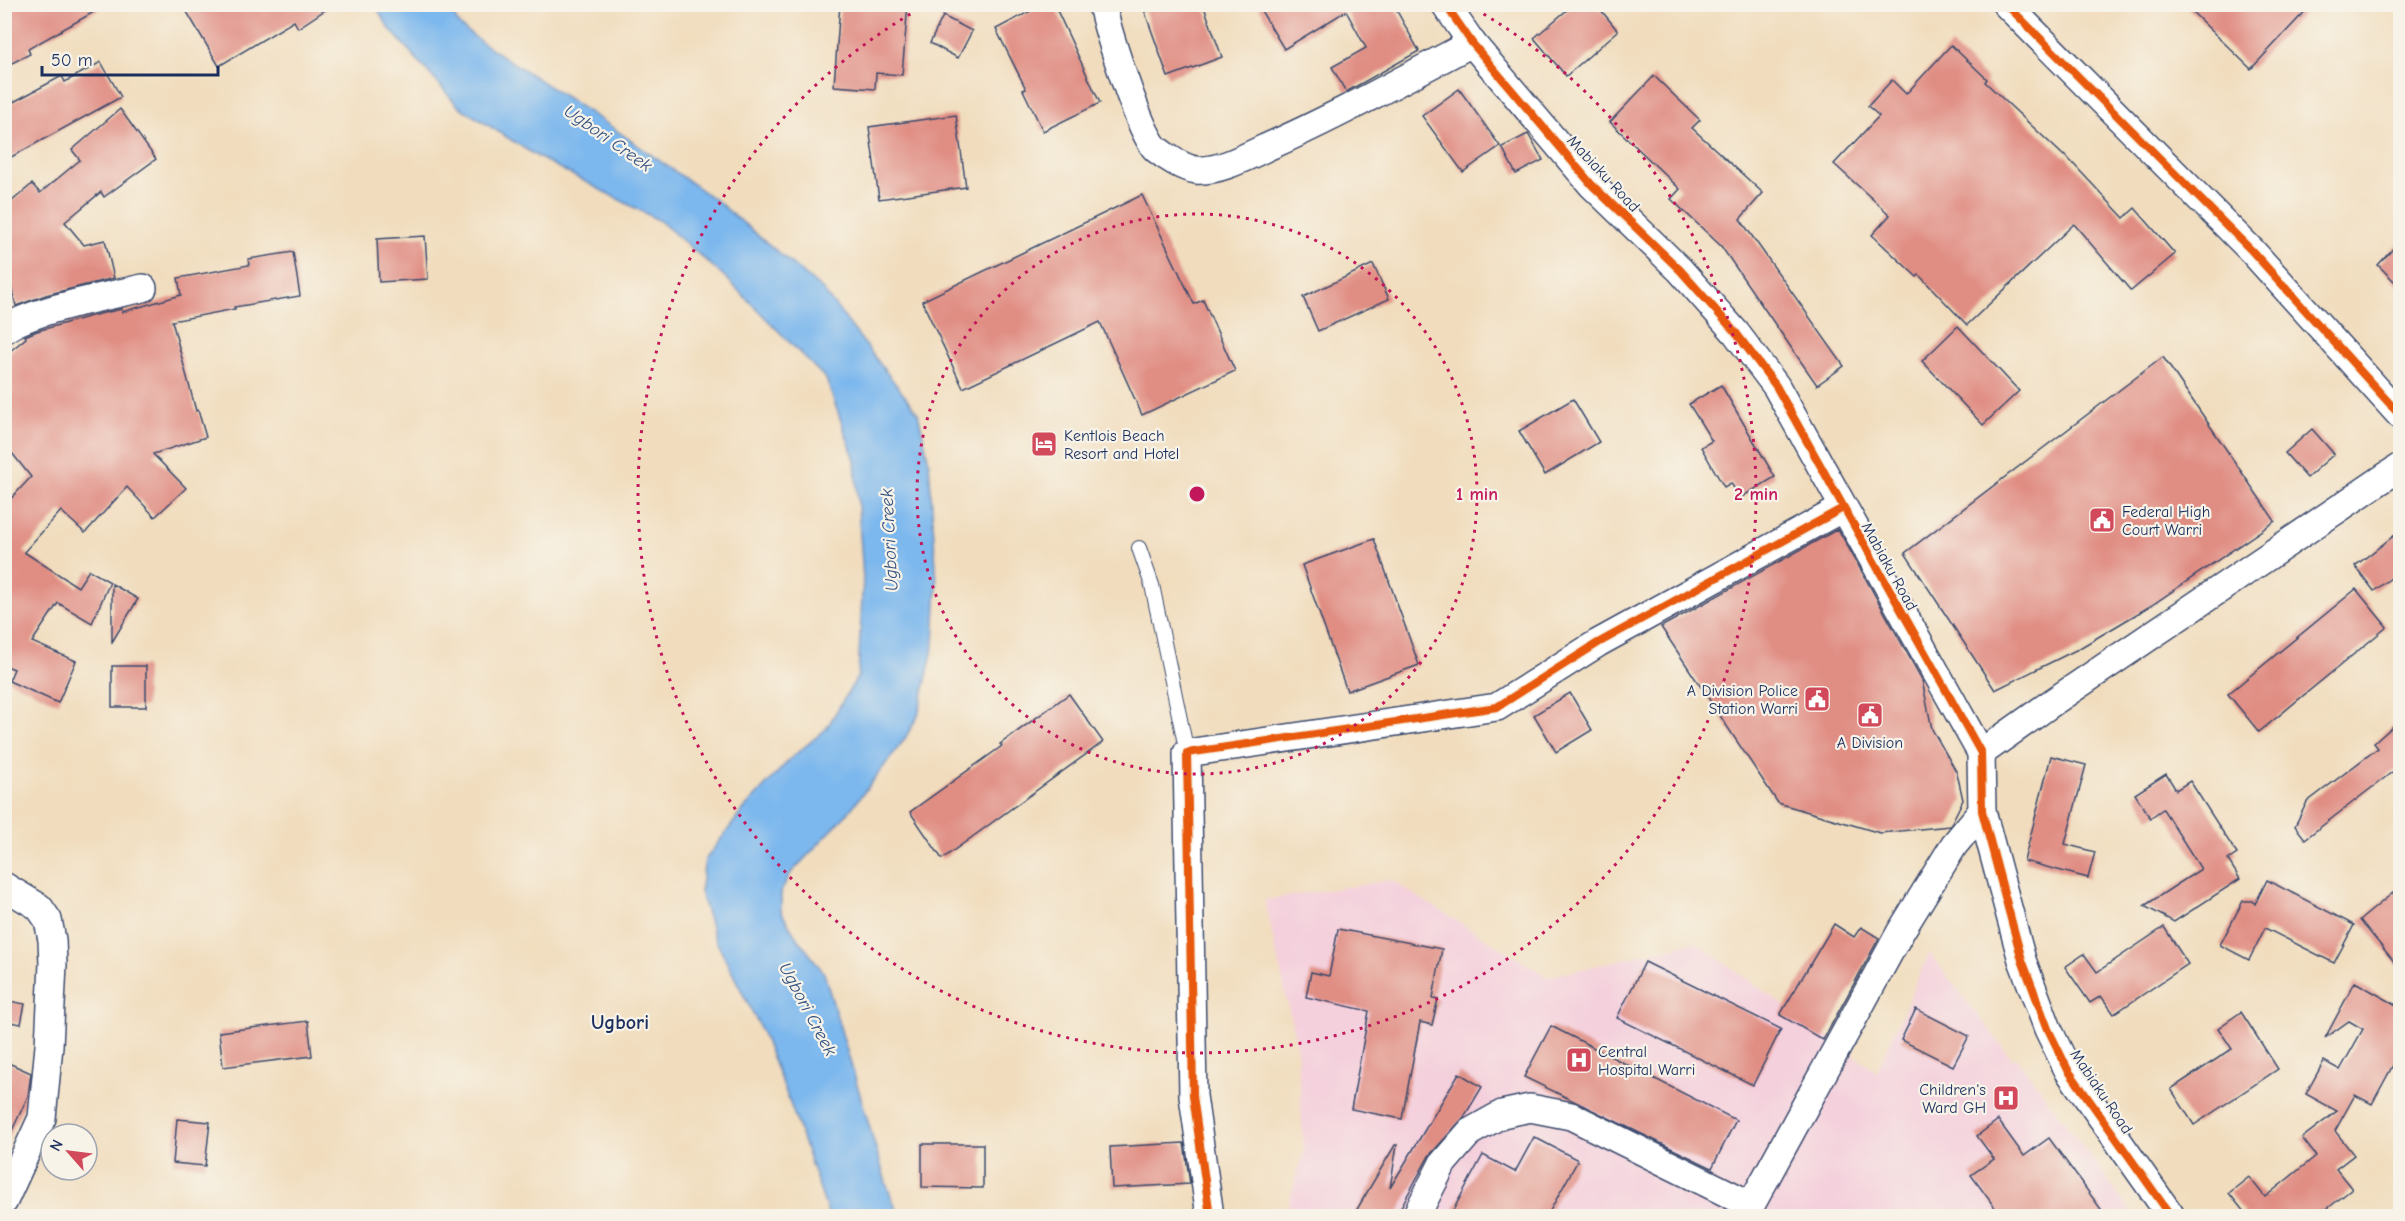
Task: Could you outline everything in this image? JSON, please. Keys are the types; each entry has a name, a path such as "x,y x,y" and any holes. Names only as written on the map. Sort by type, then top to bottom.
{"street":[{"path":"1102,4 1106,23 1143,125 1155,148 1176,162 1196,170 1227,165 1307,130 1472,43"},
{"name":"Mabiaku Road","path":"1444,4 1472,43 1592,185 1680,270 1736,333 1776,386 1981,753 1982,811 2022,960 2048,1029 2068,1070 2171,1216"},
{"path":"2006,4 2252,251 2400,415"},
{"path":"4,330 11,324 58,309 143,288"},
{"path":"1981,753 2400,467"},
{"path":"1210,1216 1193,1096 1188,753 1497,707 1598,643 1843,508"},
{"path":"1416,1216 1443,1163 1470,1132 1502,1114 1530,1108 1571,1116 1748,1211 1901,931 1954,846 1982,811"},
{"path":"4,886 39,907 48,920 53,964 49,1046 42,1118 4,1201"}],"lane":[{"path":"1139,548 1152,585 1188,753"}],"shaded area":[{"name":"Central Hospital Warri","path":"1391,880 1548,977 1695,942 1877,1072 1929,953 2012,1059 2016,1057 2134,1216 1285,1216 1304,1152 1297,1047 1265,900"}],"water":[{"name":"Ugbori Creek","path":"375,5 448,5 459,25 487,46 606,123 717,201 823,290 918,413 929,462 937,583 934,644 918,716 904,740 848,813 790,874 781,892 781,911 793,932 824,973 887,1186 899,1216 829,1216 789,1100 758,1023 715,939 700,892 705,860 743,810 790,759 826,729 858,676 863,578 855,460 826,379 725,277 660,221 538,157 458,106 389,28"}],"building":[{"path":"4,4 108,4 28,49 30,54 4,67"},
{"path":"200,4 334,4 298,28 294,21 219,66 187,12"},
{"path":"840,4 908,4 902,75 876,73 875,89 834,86"},
{"path":"1044,4 1054,4 1100,103 1043,131 1023,90 1026,89 996,29"},
{"path":"1142,4 1203,4 1222,57 1168,77"},
{"path":"1257,4 1393,4 1419,51 1346,92 1332,67 1366,48 1346,11 1284,49"},
{"path":"1574,4 1596,4 1618,31 1566,76 1534,38"},
{"path":"2184,4 2312,4 2251,69"},
{"path":"943,16 972,31 958,58 930,43"},
{"path":"1951,45 1987,79 1985,82 2065,155 2124,218 2135,208 2175,254 2131,291 2074,224 1967,325 1919,275 1917,277 1872,235 1890,215 1834,164 1879,116 1868,106 1892,80 1906,94"},
{"path":"101,62 121,97 4,161 4,107 62,76 65,82"},
{"path":"1654,76 1700,120 1692,128 1763,193 1740,219 1844,366 1817,385 1721,246 1671,199 1680,189 1610,122"},
{"path":"1459,89 1500,146 1463,172 1422,116"},
{"path":"120,109 156,159 104,197 101,192 65,222 84,245 105,240 114,278 46,295 16,306 4,257 4,208 32,184 40,193 80,160 72,150"},
{"path":"956,115 966,187 879,199 869,127"},
{"path":"1528,134 1543,160 1516,174 1502,147"},
{"path":"1142,195 1194,304 1203,300 1235,371 1142,415 1100,322 963,388 922,301"},
{"path":"425,236 428,279 379,282 377,239"},
{"path":"2400,241 2400,287 2378,265"},
{"path":"293,252 300,296 234,307 235,309 172,321 196,411 198,410 206,437 153,454 186,488 155,517 127,487 85,533 61,511 24,552 78,587 89,570 110,582 92,623 58,603 32,642 76,661 58,703 9,681 14,669 4,665 4,506 31,477 4,443 4,356 26,338 25,336 37,331 122,309 122,312 181,295 178,278 249,265 248,259"},
{"path":"1373,264 1389,299 1318,331 1303,297"},
{"path":"1958,326 2019,391 1983,425 1922,361"},
{"path":"2163,357 2275,521 2152,605 2078,649 1995,690 1905,553"},
{"path":"1721,385 1775,477 1740,498 1731,483 1724,487 1701,447 1712,441 1689,404"},
{"path":"1573,399 1599,442 1545,475 1519,431"},
{"path":"2312,429 2334,454 2307,478 2285,453"},
{"name":"A Division Police Station Warri","path":"1838,529 1922,680 1932,729 1957,773 1963,800 1950,826 1880,833 1778,803 1661,627"},
{"path":"2400,531 2400,571 2374,591 2355,566"},
{"path":"1374,539 1419,665 1347,691 1302,565"},
{"path":"112,584 138,599 112,642"},
{"path":"2356,589 2387,627 2259,732 2228,694"},
{"path":"112,666 146,666 146,707 112,707"},
{"path":"1570,693 1592,730 1556,752 1534,715"},
{"path":"1069,694 1103,742 942,859 910,812 1002,746 1000,744"},
{"path":"2400,720 2400,766 2305,839 2295,826 2307,802 2378,748 2374,743"},
{"path":"2051,756 2086,765 2065,844 2095,852 2088,878 2024,861"},
{"path":"2166,774 2176,790 2190,781 2237,854 2228,860 2240,879 2174,922 2144,906 2201,869 2163,809 2150,818 2135,794"},
{"path":"2267,880 2354,925 2334,963 2265,928 2249,960 2220,945 2243,901 2253,901 2255,904"},
{"path":"2400,887 2400,969 2360,920"},
{"path":"1834,924 1854,937 1861,927 1879,938 1823,1040 1780,1015"},
{"path":"2164,927 2188,964 2114,1014 2101,996 2090,1003 2065,967 2084,954 2097,972"},
{"path":"1338,929 1442,949 1433,998 1438,999 1432,1025 1420,1022 1402,1119 1351,1109 1369,1011 1306,997 1311,972 1329,976"},
{"path":"1645,962 1781,1029 1753,1085 1617,1018"},
{"path":"2355,982 2400,1007 2400,1052 2372,1104 2355,1095 2335,1131 2354,1155 2336,1169 2352,1189 2318,1216 2240,1216 2245,1213 2229,1193 2249,1177 2265,1197 2316,1156 2302,1138 2337,1111 2306,1094 2324,1061 2340,1070 2363,1029 2349,1021 2325,1038"},
{"path":"4,1000 25,1004 21,1024 4,1021"},
{"path":"1916,1009 1969,1036 1953,1066 1901,1040"},
{"path":"2241,1012 2278,1069 2194,1125 2171,1089 2232,1049 2218,1028"},
{"path":"308,1021 312,1056 223,1067 219,1032"},
{"path":"1551,1026 1736,1120 1712,1168 1524,1077"},
{"path":"4,1061 31,1073 28,1096 4,1148"},
{"path":"1459,1073 1482,1087 1464,1117 1429,1156 1396,1216 1353,1216 1397,1145 1390,1188"},
{"path":"177,1119 210,1122 205,1166 173,1163"},
{"path":"1998,1120 2024,1156 2049,1138 2106,1216 2001,1216 1971,1175 1994,1159 1977,1136"},
{"path":"1534,1137 1578,1160 1547,1216 1450,1216 1483,1155 1515,1172"},
{"path":"1184,1143 1190,1184 1112,1188 1110,1147"},
{"path":"922,1144 983,1144 983,1188 922,1187"}],"cycle path":[{"path":"1445,4 1472,43 1592,185 1680,270 1736,333 1776,386 1981,753 1982,811 2022,960 2048,1029 2068,1070 2171,1216"},
{"path":"2006,4 2252,251 2400,415"},
{"path":"1210,1216 1193,1096 1187,753 1497,707 1598,643 1843,508"}],"place":[{"name":"Kentlois Beach Resort and Hotel","path":"1044,444"},
{"name":"Federal High Court Warri","path":"2102,520"},
{"name":"A Division Police Station Warri","path":"1817,699"},
{"name":"A Division","path":"1870,715"},
{"name":"Central Hospital Warri","path":"1579,1060"},
{"name":"Children's Ward GH","path":"2006,1098"}],"district":[{"name":"Ugbori","path":"620,1022"}]}
